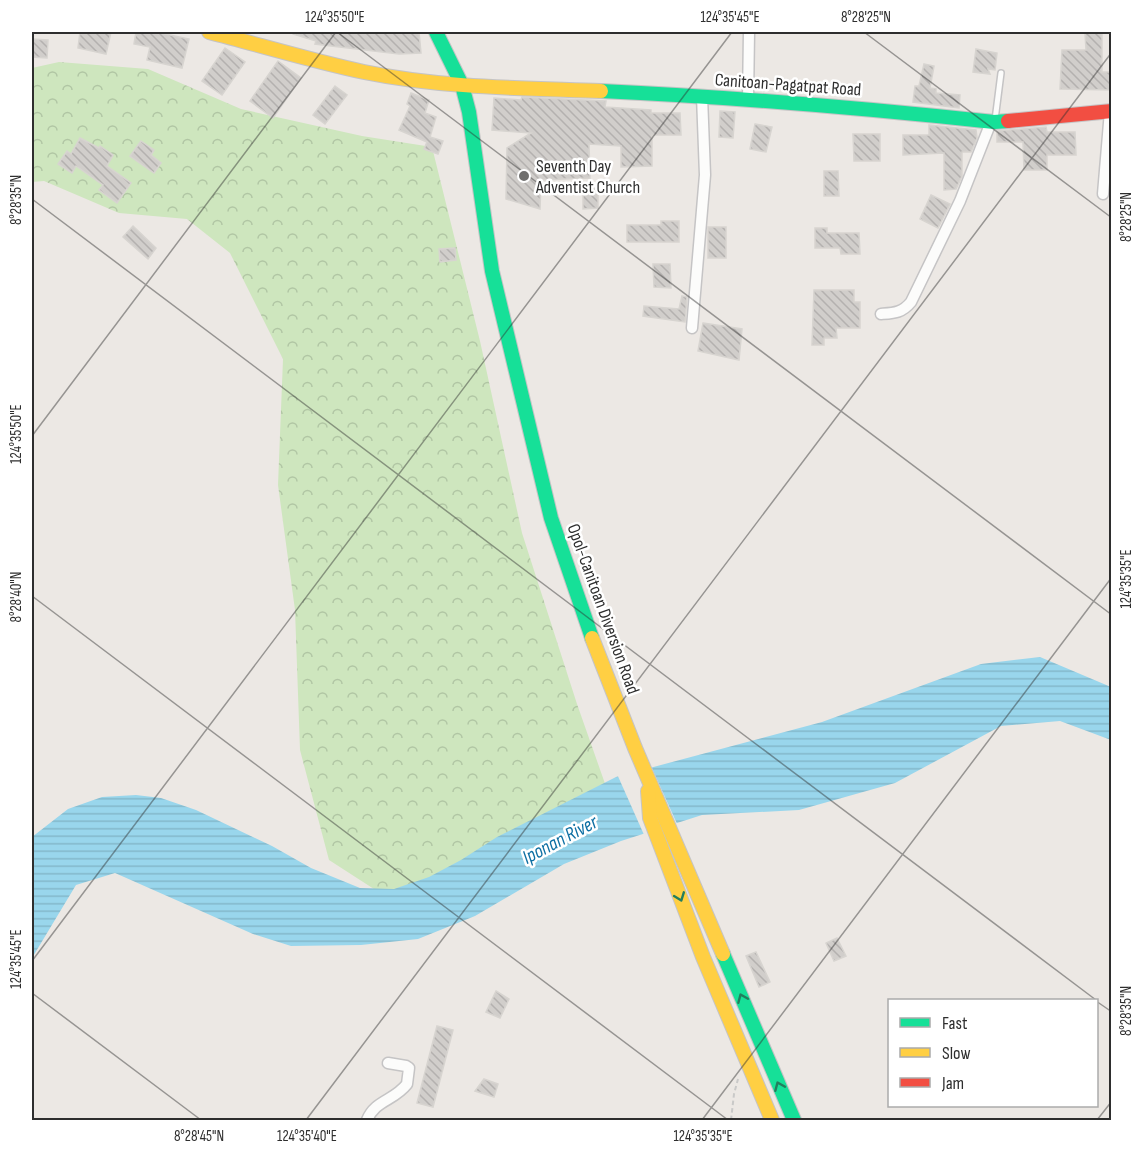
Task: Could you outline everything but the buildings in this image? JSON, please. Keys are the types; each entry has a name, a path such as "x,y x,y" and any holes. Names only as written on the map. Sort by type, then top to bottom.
{"main road":[{"name":"Canitoan-Pagatpat Road","path":"210,32 364,72 455,84 702,96 867,108 993,122 1111,111"},
{"name":"Opol-Canitoan Diversion Road","path":"436,32 455,84 469,112 492,271 551,518 586,622 647,776 703,957 772,1120"},
{"name":"Opol-Canitoan Diversion Road","path":"647,776 650,818 666,839 794,1120"}],"street":[{"path":"748,100 749,32"},
{"path":"692,328 705,175 702,96"},
{"path":"1103,194 1111,111"},
{"path":"880,314 895,313 905,309 911,302 960,201 993,122"},
{"path":"367,1120 372,1109 394,1097 407,1084 409,1068 388,1062"}],"lane":[{"path":"993,122 1001,73"}],"path":[{"path":"731,1120 734,1094 745,1059"}],"green space":[{"path":"59,62 148,69 241,109 362,136 432,147 480,341 522,533 609,795 391,900 329,860 300,750 295,610 278,485 283,359 230,253 187,219 119,213 44,181 32,182 32,68"}],"water":[{"name":"Iponan River","path":"1040,657 1111,687 1111,740 1060,721 1001,726 895,783 799,810 702,815 621,841 564,864 475,916 418,939 361,945 291,946 253,934 115,873 76,885 32,958 32,837 68,809 102,797 136,795 161,798 196,810 272,846 311,868 360,888 394,889 429,877 497,837 616,777 822,722 981,664"}],"pier":[{"path":"651,766 678,826 645,837 617,774"}],"traffic: fast":[{"path":"436,32 462,85 469,112 492,271 551,518 592,638"},
{"path":"601,91 748,100 994,122 1008,121"},
{"path":"723,954 794,1120"}],"traffic: slow":[{"path":"209,32 325,63 393,77 482,86 601,91"},
{"path":"592,638 635,748 723,954"},
{"path":"648,791 650,818 703,957 772,1120"}],"traffic: jam":[{"path":"1008,121 1112,111"}],"place":[{"name":"Seventh Day Adventist Church","path":"524,176"}]}
